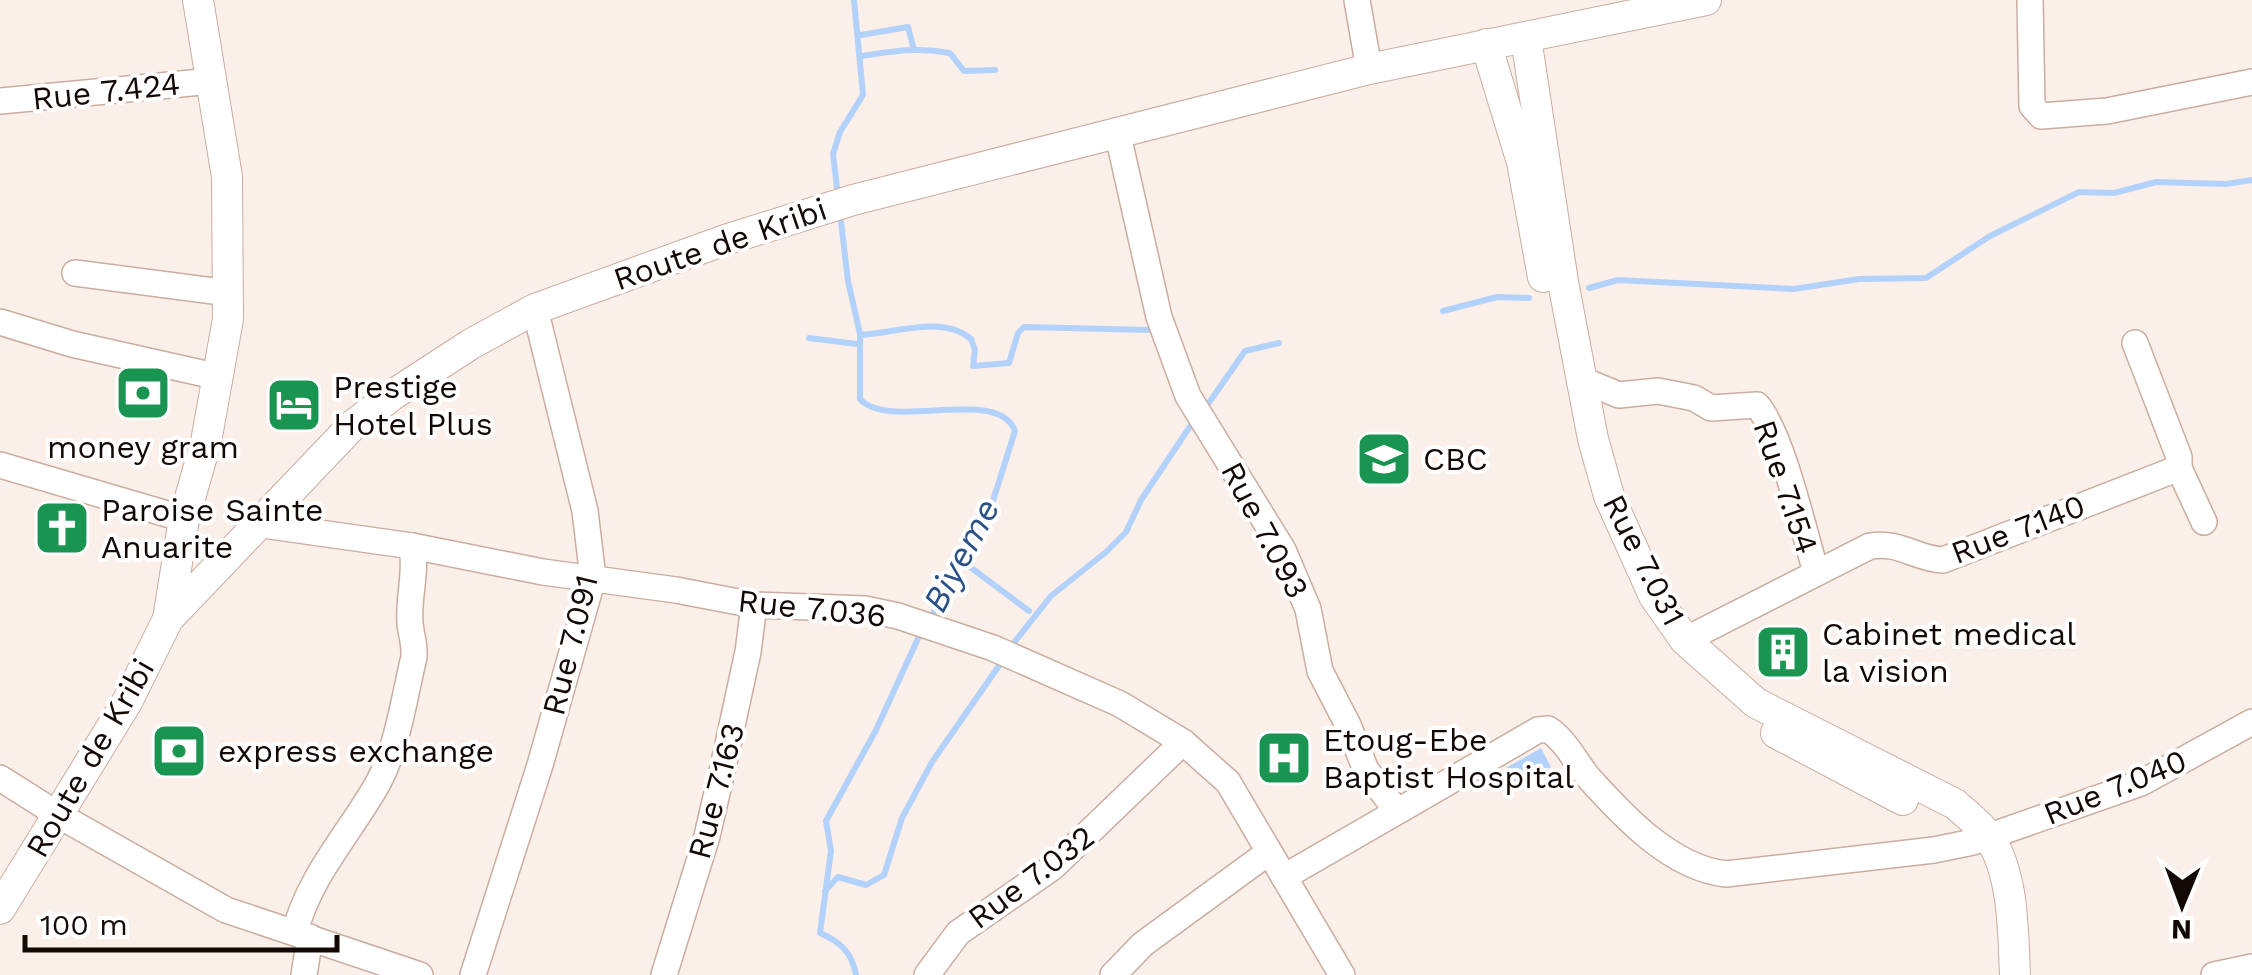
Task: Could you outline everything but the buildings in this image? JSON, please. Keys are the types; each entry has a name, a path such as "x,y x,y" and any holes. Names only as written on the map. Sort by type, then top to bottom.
{"main road":[{"path":"168,619 184,518 206,442 219,376 229,292 227,177 198,0"},
{"name":"Route de Kribi","path":"0,909 127,702 168,619 352,426 471,344 535,309 725,240 853,200 1369,69 1706,0"},
{"name":"Rue 7.031","path":"1526,38 1556,294 1594,498 1632,585 1697,675 1730,705 1843,771 1981,839"},
{"name":"Rue 7.031","path":"1486,44 1522,162 1609,496 1654,596 1685,640 1756,703 1955,804 1999,858 2008,893 2015,975"},
{"path":"1981,839 1994,975"}],"street":[{"path":"1357,0 1369,69"},
{"path":"2030,0 2032,106 2041,116 2107,111 2252,82"},
{"name":"Rue 7.424","path":"0,101 212,80"},
{"name":"Rue 7.093","path":"1117,132 1158,317 1188,396 1283,550 1308,609 1320,671 1348,724 1366,770 1400,810"},
{"path":"74,273 229,292"},
{"name":"Rue 7.091","path":"473,975 540,765 592,578 585,511 535,309"},
{"path":"0,322 72,344 219,376"},
{"path":"2136,343 2179,457 2179,468 2204,522"},
{"name":"Rue 7.154","path":"1580,380 1619,396 1658,391 1694,398 1711,408 1757,406 1775,437 1816,572"},
{"path":"0,465 184,518"},
{"name":"Rue 7.140","path":"1685,640 1870,546 1890,542 1930,560 1944,560 2179,468"},
{"name":"Rue 7.036","path":"256,524 412,546 754,605 866,609 898,616 1003,653 1120,704 1183,742 1228,782 1342,975"},
{"path":"304,975 303,902 378,783 389,758 414,657 410,623 416,576 412,546"},
{"name":"Rue 7.163","path":"664,975 724,768 754,605"},
{"name":"Rue 7.040","path":"1981,839 2141,783 2252,722"},
{"path":"1284,877 1538,730 1548,729 1632,823 1706,872 1726,874 1934,850 1981,839"},
{"name":"Rue 7.032","path":"927,975 958,932 1053,867 1183,742"},
{"path":"0,778 60,816 247,920 420,975"},
{"path":"1113,975 1143,944 1269,852"},
{"path":"2214,975 2252,967"}],"water":[{"path":"1541,748 1551,767 1517,787 1506,768"}],"waterway":[{"name":"Biyeme","path":"838,196 833,154 840,132 863,95 854,0"},
{"path":"861,35 908,27 913,46"},
{"path":"862,56 906,50 939,51 950,53 964,71 995,70"},
{"path":"1589,288 1618,280 1794,289 1859,279 1926,278 1990,236 2079,192 2114,193 2156,182 2226,184 2252,180"},
{"name":"Biyeme","path":"840,213 848,281 860,334 860,399 875,408 894,411 988,411 1005,418 1015,431 991,507 963,548 928,622"},
{"path":"1443,311 1497,297 1529,298"},
{"path":"860,335 917,327 946,328 971,339 975,350 973,366 1009,363 1018,333 1024,327 1149,330"},
{"path":"809,338 857,344"},
{"path":"1206,407 1245,351 1279,343"},
{"path":"1009,649 1051,596 1126,532 1141,500 1193,422"},
{"path":"962,561 1029,611"},
{"name":"Biyeme","path":"856,975 844,949 820,933 831,851 826,821 876,730 921,632"},
{"path":"825,891 838,877 866,885 884,875 902,818 932,762 1003,660"}],"place":[{"name":"money gram","path":"143,393"},
{"name":"Prestige Hotel Plus","path":"294,405"},
{"name":"CBC","path":"1384,459"},
{"name":"Paroise Sainte Anuarite","path":"62,528"},
{"name":"Cabinet medical la vision","path":"1783,652"},
{"name":"express exchange","path":"179,751"},
{"name":"Etoug-Ebe Baptist Hospital","path":"1284,758"}]}
